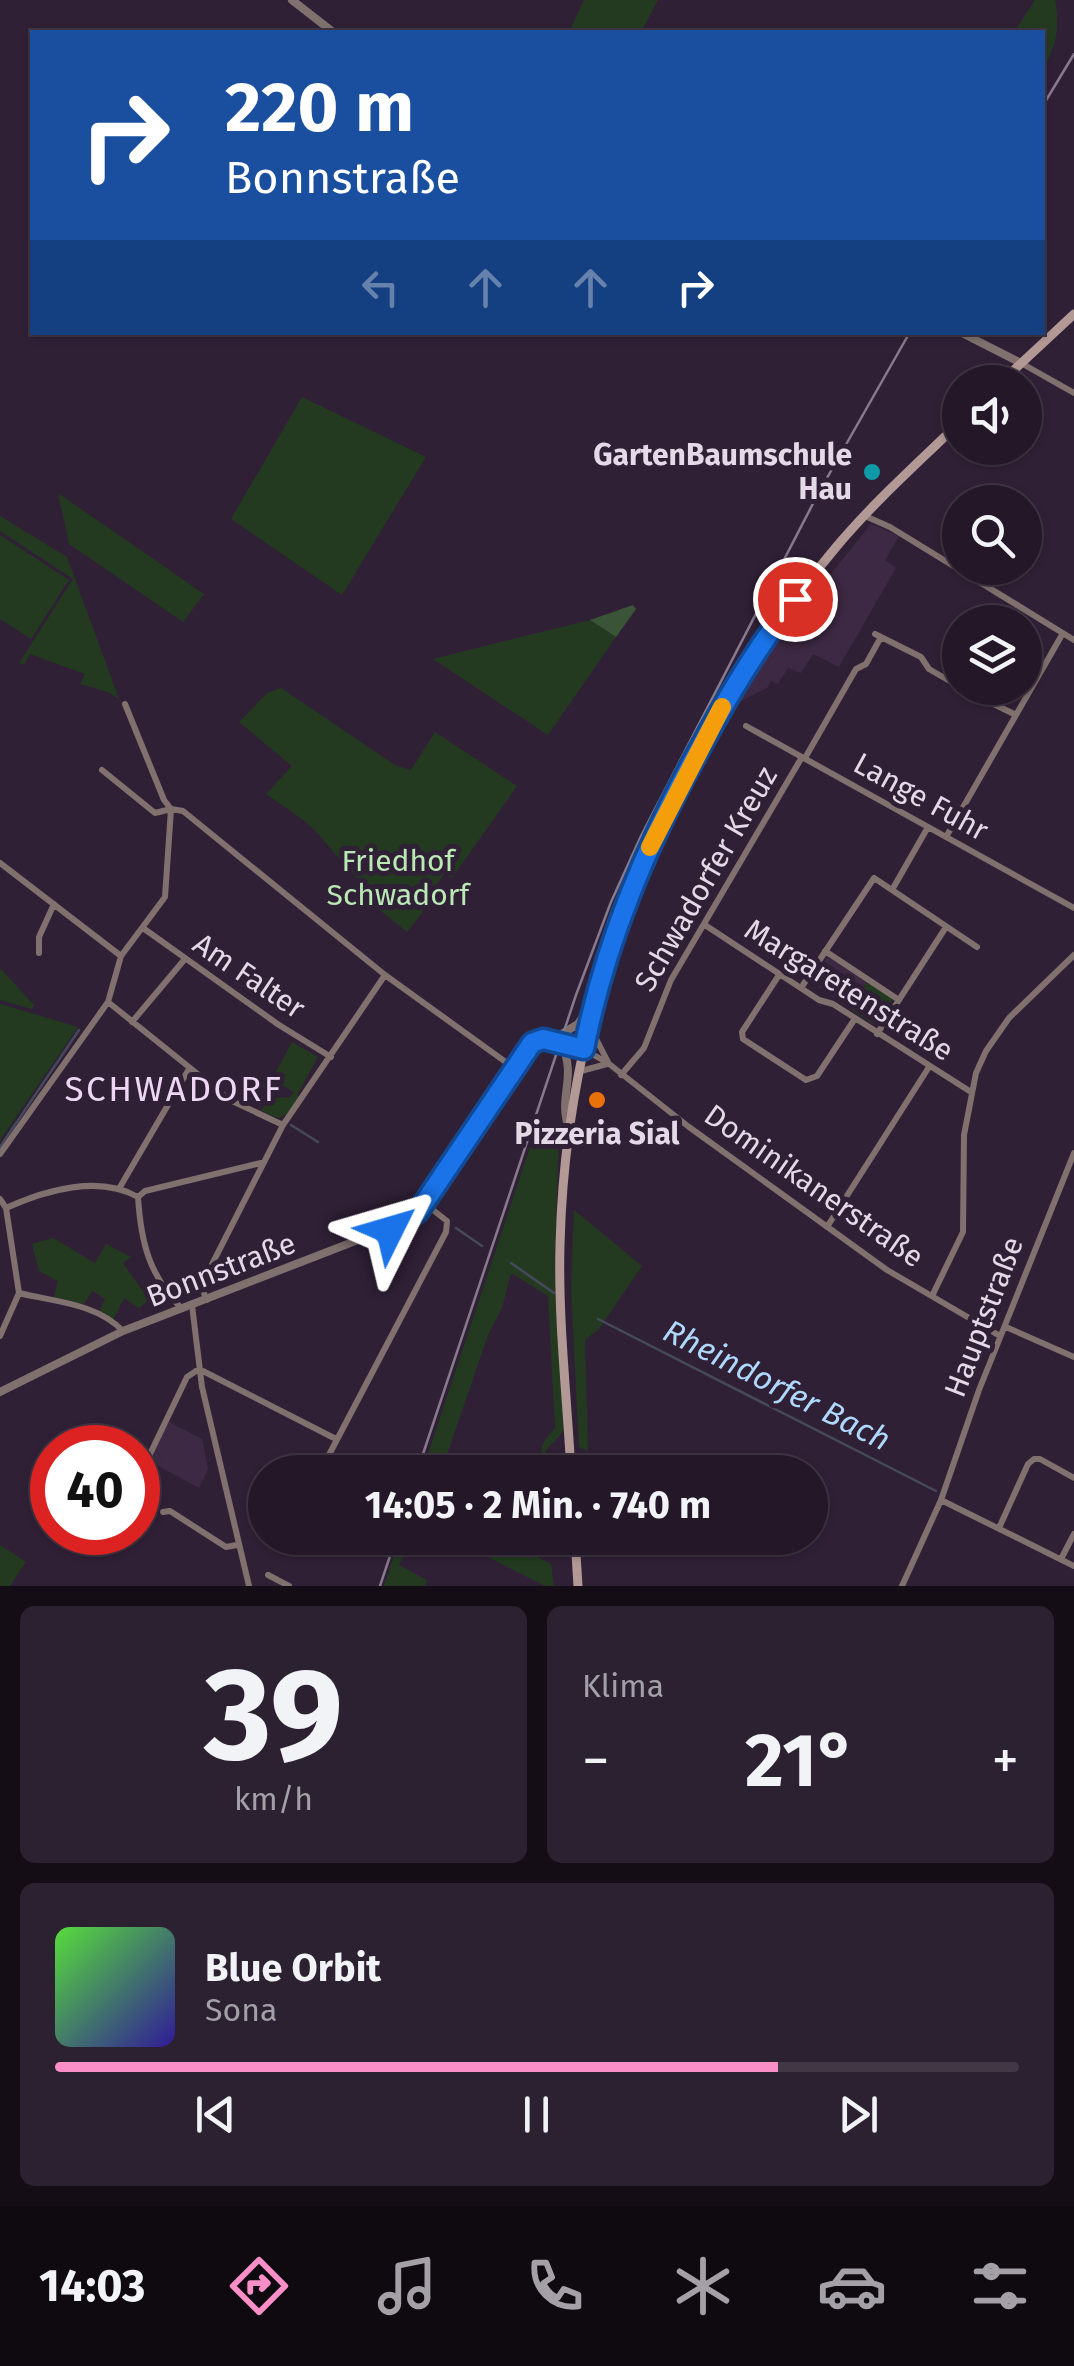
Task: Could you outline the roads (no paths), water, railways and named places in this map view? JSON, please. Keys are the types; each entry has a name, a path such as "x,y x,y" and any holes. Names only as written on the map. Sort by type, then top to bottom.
{"main road":[{"path":"1021,363 1074,314"},
{"path":"570,1455 560,1247 569,1129 584,1049 583,1024 618,922 674,795 720,710 777,622 864,516 942,440"},
{"path":"576,1555 578,1586"}],"street":[{"path":"292,0 330,30"},
{"path":"966,335 1074,392"},
{"path":"864,516 890,527 1074,640"},
{"path":"946,837 1063,634"},
{"name":"Schwadorfer Kreuz","path":"621,1075 644,1048 671,980 856,669 866,664 878,635 920,657 928,669 942,677"},
{"path":"0,1154 108,1002 122,956 157,911 168,884 172,809 164,800 124,704"},
{"path":"996,705 1014,714"},
{"name":"Lange Fuhr","path":"746,726 1074,908"},
{"path":"102,770 155,813 183,810 385,975 514,1068"},
{"path":"892,890 928,827"},
{"path":"0,863 122,956"},
{"path":"801,988 874,878 977,947"},
{"path":"40,953 39,937 54,904"},
{"name":"Margaretenstraße","path":"705,925 971,1092"},
{"path":"876,1034 946,926"},
{"name":"Am Falter","path":"143,928 184,960 331,1057"},
{"path":"825,952 899,1000"},
{"path":"933,1294 964,1232 964,1135 981,1062 998,1032 1074,956"},
{"path":"132,1022 184,960"},
{"path":"206,1300 204,1280 262,1163 283,1125 385,975"},
{"path":"779,975 742,1032 743,1038 806,1080 817,1076 854,1020"},
{"path":"108,1002 230,1100 283,1125"},
{"name":"Dominikanerstraße","path":"583,1024 608,1064"},
{"name":"Bonnstraße","path":"0,1392 123,1331 407,1221 424,1203 532,1043 557,1042 583,1024"},
{"path":"557,1042 584,1049"},
{"path":"557,1042 571,1070 564,1114 569,1129"},
{"name":"Dominikanerstraße","path":"584,1049 902,1280 933,1294 1000,1336"},
{"path":"578,1072 608,1064"},
{"path":"827,1228 929,1068"},
{"path":"120,1187 188,1070"},
{"name":"Hauptstraße","path":"902,1586 941,1500 1000,1336 1074,1153"},
{"path":"138,1197 145,1191 262,1163"},
{"path":"6,1208 74,1188 120,1187 138,1197"},
{"path":"138,1197 147,1258 171,1298 182,1308"},
{"path":"0,1199 6,1208 19,1292 0,1336"},
{"path":"328,1455 446,1232 447,1222 424,1203"},
{"path":"19,1292 72,1302 123,1331"},
{"path":"192,1305 198,1370 249,1586"},
{"path":"1006,1327 1074,1357"},
{"path":"160,1427 187,1377 198,1370 209,1372 336,1439"},
{"path":"1000,1528 1028,1464 1034,1459 1074,1478"},
{"path":"941,1500 1074,1566"},
{"path":"162,1512 170,1511 226,1546 237,1545"},
{"path":"1061,1559 1074,1534"},
{"path":"268,1575 289,1586"}],"waterway":[{"path":"0,1147 79,1030"},
{"path":"291,1125 318,1142"},
{"path":"456,1228 482,1246"},
{"path":"511,1263 554,1293"},
{"name":"Rheindorfer Bach","path":"598,1319 936,1491"}],"tram line":[{"path":"1045,102 1074,54"},
{"path":"423,1455 576,995 611,902 641,836 819,492 908,335"},
{"path":"380,1586 390,1555"}],"place":[{"name":"GartenBaumschule Hau","path":"872,472"},
{"name":"Pizzeria Sial","path":"597,1100"}],"district":[{"name":"SCHWADORF","path":"174,1089"}],"park label":[{"name":"Friedhof Schwadorf","path":"398,878"}]}
